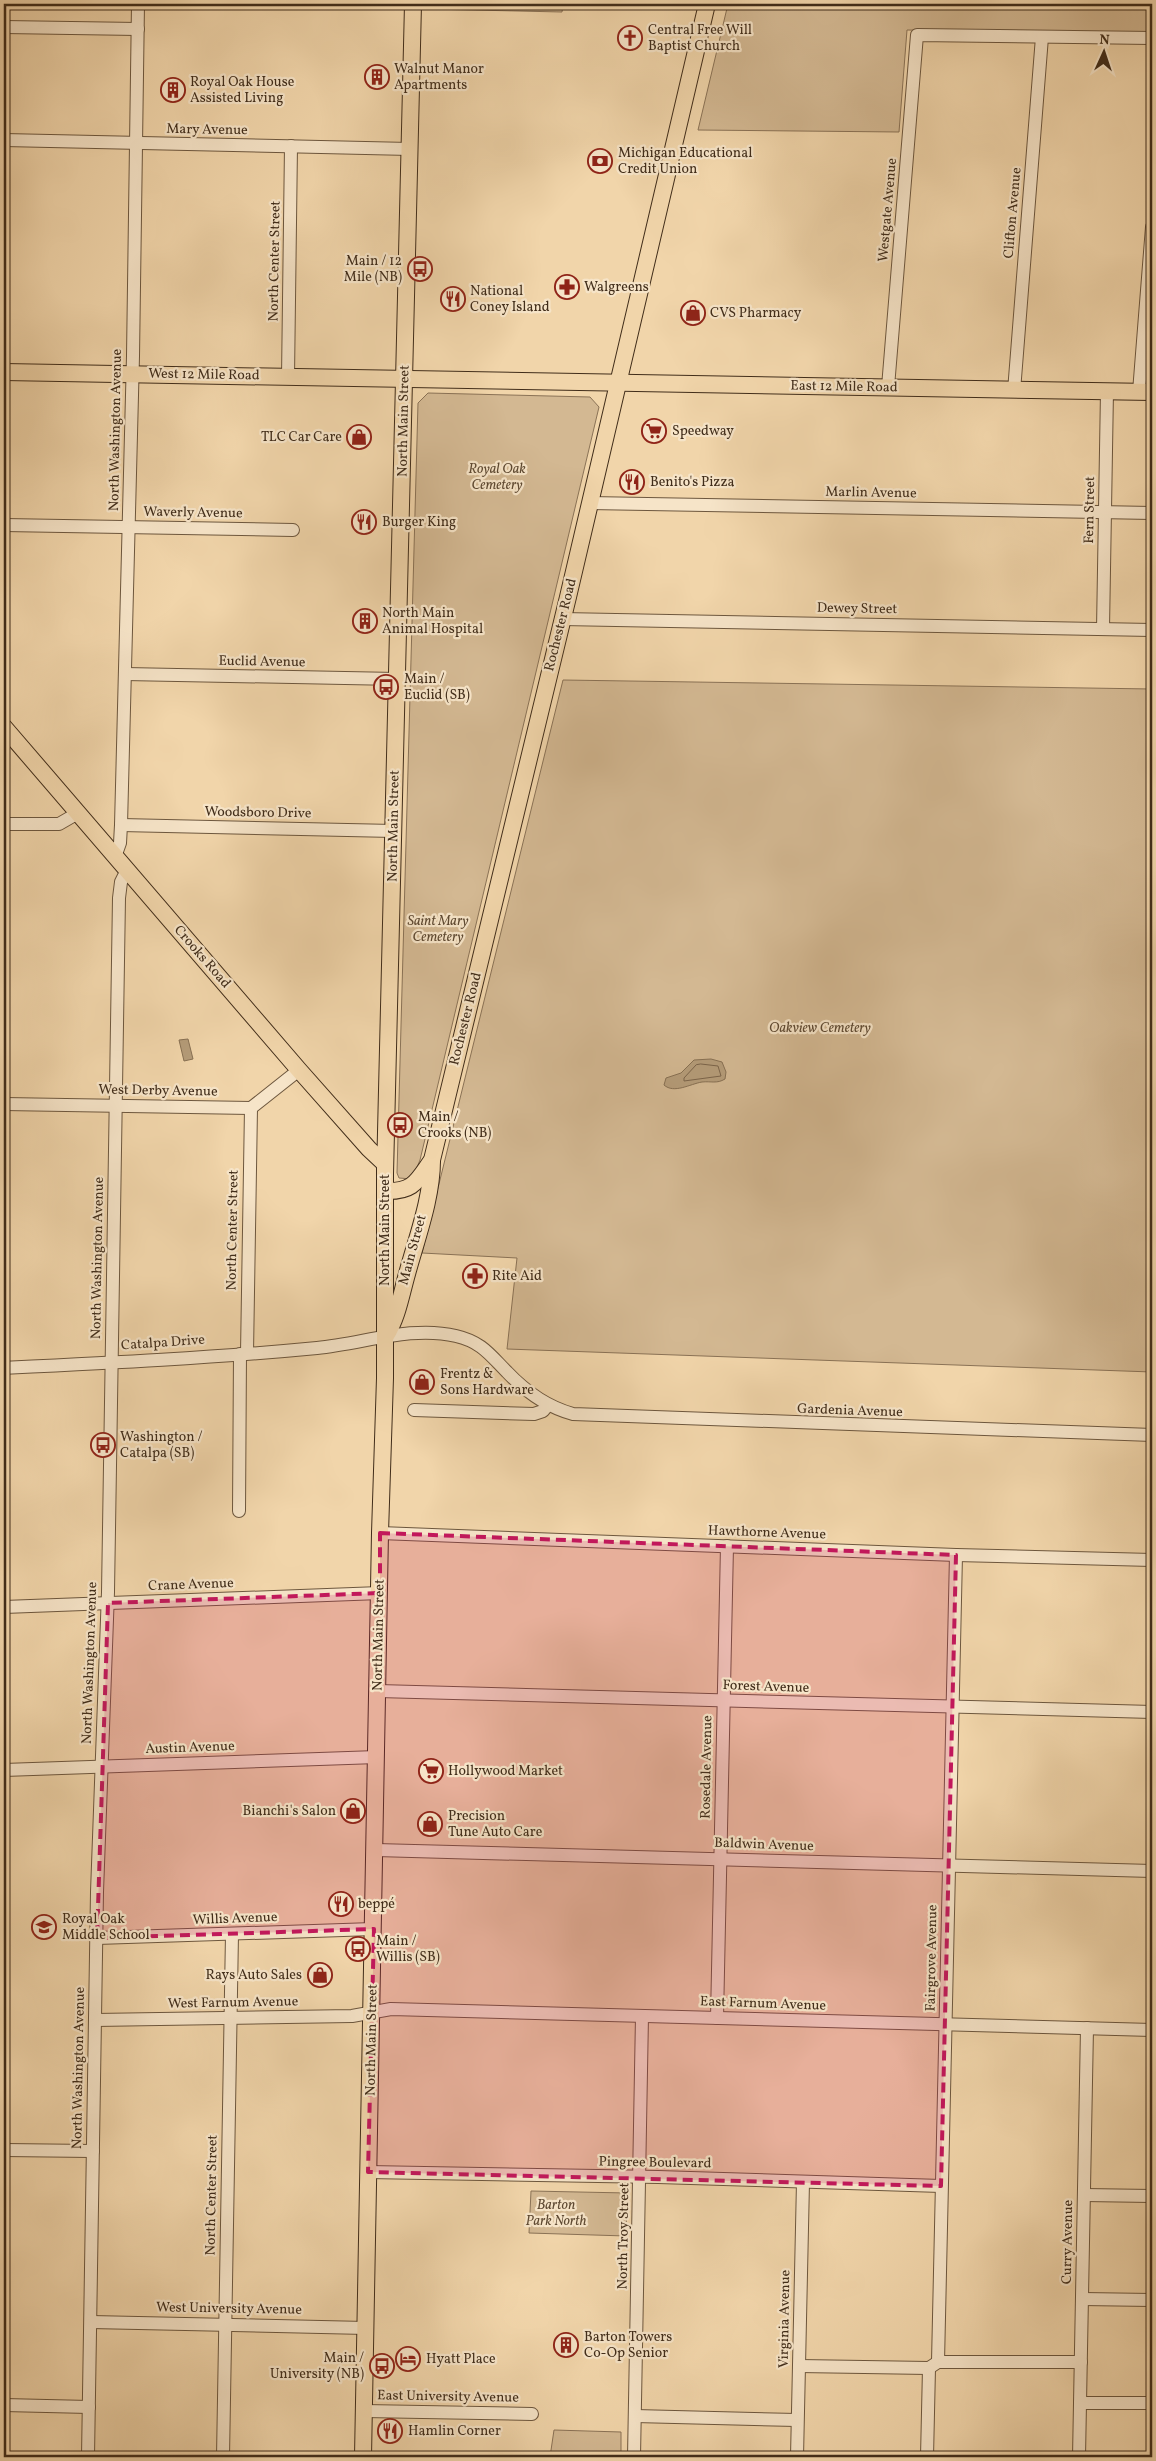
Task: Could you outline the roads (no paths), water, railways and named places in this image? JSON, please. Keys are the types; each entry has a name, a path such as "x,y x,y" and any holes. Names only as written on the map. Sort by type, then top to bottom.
{"main road":[{"name":"North Main Street","path":"385,1164 413,4"},
{"name":"Rochester Road","path":"385,1191 403,1191 414,1185 432,1160 590,503 707,4"},
{"name":"West 12 Mile Road","path":"4,372 405,379"},
{"name":"East 12 Mile Road","path":"405,379 1146,392"},
{"name":"Crooks Road","path":"4,727 299,1070 369,1149 385,1164"},
{"name":"Main Street","path":"385,1337 396,1317 420,1228 432,1174 432,1160"},
{"path":"385,1164 385,1191"},
{"name":"North Main Street","path":"364,2457 385,1337 385,1191"}],"street":[{"name":"North Washington Avenue","path":"115,857 120,843 121,826 129,527 138,4"},
{"path":"4,27 138,30"},
{"name":"Westgate Avenue","path":"888,388 917,35 1042,37"},
{"path":"1042,37 1152,38"},
{"name":"Clifton Avenue","path":"1014,391 1042,37"},
{"name":"Mary Avenue","path":"4,140 410,149"},
{"name":"North Center Street","path":"288,377 291,146"},
{"path":"1146,392 1152,227"},
{"name":"Fern Street","path":"1103,629 1107,391"},
{"name":"Marlin Avenue","path":"590,503 1152,513"},
{"name":"Waverly Avenue","path":"4,525 292,530"},
{"name":"Dewey Street","path":"562,619 1152,630"},
{"name":"Euclid Avenue","path":"125,674 397,679"},
{"path":"4,824 59,824 78,813"},
{"name":"Woodsboro Drive","path":"121,826 394,831"},
{"name":"North Washington Avenue","path":"88,2457 94,2020 108,1603 119,889 126,870"},
{"path":"251,1108 299,1070"},
{"name":"West Derby Avenue","path":"4,1104 251,1108"},
{"name":"North Center Street","path":"239,1511 251,1108"},
{"name":"Gardenia Avenue","path":"293,1350 327,1347 416,1333 454,1335 469,1340 491,1353 507,1373 548,1405 574,1414 589,1416 1152,1435"},
{"name":"Catalpa Drive","path":"4,1368 293,1350"},
{"path":"414,1410 534,1414 543,1411 548,1405"},
{"name":"Hawthorne Avenue","path":"380,1533 956,1555 1152,1560"},
{"name":"Rosedale Avenue","path":"716,2018 727,1546"},
{"name":"Fairgrove Avenue","path":"927,2457 941,2186 956,1555"},
{"name":"Crane Avenue","path":"4,1607 380,1593"},
{"name":"Forest Avenue","path":"378,1691 1152,1712"},
{"name":"Austin Avenue","path":"4,1770 377,1757"},
{"name":"Baldwin Avenue","path":"376,1850 1152,1871"},
{"name":"Willis Avenue","path":"97,1938 374,1929"},
{"name":"North Center Street","path":"223,2457 232,1934"},
{"name":"East Farnum Avenue","path":"372,2012 391,2009 1152,2030"},
{"name":"West Farnum Avenue","path":"94,2020 352,2016 372,2012"},
{"name":"North Troy Street","path":"634,2457 642,2016"},
{"name":"Curry Avenue","path":"1079,2457 1087,2028"},
{"path":"4,2150 93,2151"},
{"name":"Pingree Boulevard","path":"368,2172 941,2186"},
{"name":"Virginia Avenue","path":"797,2457 802,2182"},
{"path":"1084,2195 1152,2196"},
{"path":"1082,2299 1152,2300"},
{"name":"West University Avenue","path":"91,2322 366,2328"},
{"path":"799,2366 1081,2362"},
{"path":"1080,2403 1152,2403"},
{"path":"4,2405 89,2407"},
{"name":"East University Avenue","path":"364,2411 532,2414"},
{"path":"635,2416 797,2420"}],"water":[{"path":"188,1039 193,1059 184,1061 179,1040"},
{"path":"711,1059 722,1062 726,1072 725,1079 722,1081 702,1082 677,1089 668,1088 664,1085 666,1078 681,1073 694,1060"}],"place":[{"name":"Central Free Will Baptist Church","path":"630,38"},
{"name":"Walnut Manor Apartments","path":"377,77"},
{"name":"Royal Oak House Assisted Living","path":"173,90"},
{"name":"Michigan Educational Credit Union","path":"600,161"},
{"name":"Main / 12 Mile (NB)","path":"420,269"},
{"name":"Walgreens","path":"567,287"},
{"name":"National Coney Island","path":"453,299"},
{"name":"CVS Pharmacy","path":"693,313"},
{"name":"Speedway","path":"654,431"},
{"name":"TLC Car Care","path":"359,437"},
{"name":"Benito's Pizza","path":"632,482"},
{"name":"Burger King","path":"364,522"},
{"name":"North Main Animal Hospital","path":"365,621"},
{"name":"Main / Euclid (SB)","path":"386,687"},
{"name":"Main / Crooks (NB)","path":"400,1125"},
{"name":"Rite Aid","path":"475,1276"},
{"name":"Frentz & Sons Hardware","path":"422,1382"},
{"name":"Washington / Catalpa (SB)","path":"103,1445"},
{"name":"Hollywood Market","path":"431,1771"},
{"name":"Bianchi's Salon","path":"353,1811"},
{"name":"Precision Tune Auto Care","path":"430,1824"},
{"name":"beppé","path":"341,1904"},
{"name":"Royal Oak Middle School","path":"44,1927"},
{"name":"Main / Willis (SB)","path":"358,1949"},
{"name":"Rays Auto Sales","path":"320,1975"},
{"name":"Barton Towers Co-Op Senior","path":"566,2345"},
{"name":"Hyatt Place","path":"408,2359"},
{"name":"Main / University (NB)","path":"382,2366"},
{"name":"Hamlin Corner","path":"390,2431"}],"park label":[{"name":"Royal Oak Cemetery","path":"497,478"},
{"name":"Saint Mary Cemetery","path":"438,930"},
{"name":"Oakview Cemetery","path":"820,1028"},
{"name":"Barton Park North","path":"556,2214"}]}
